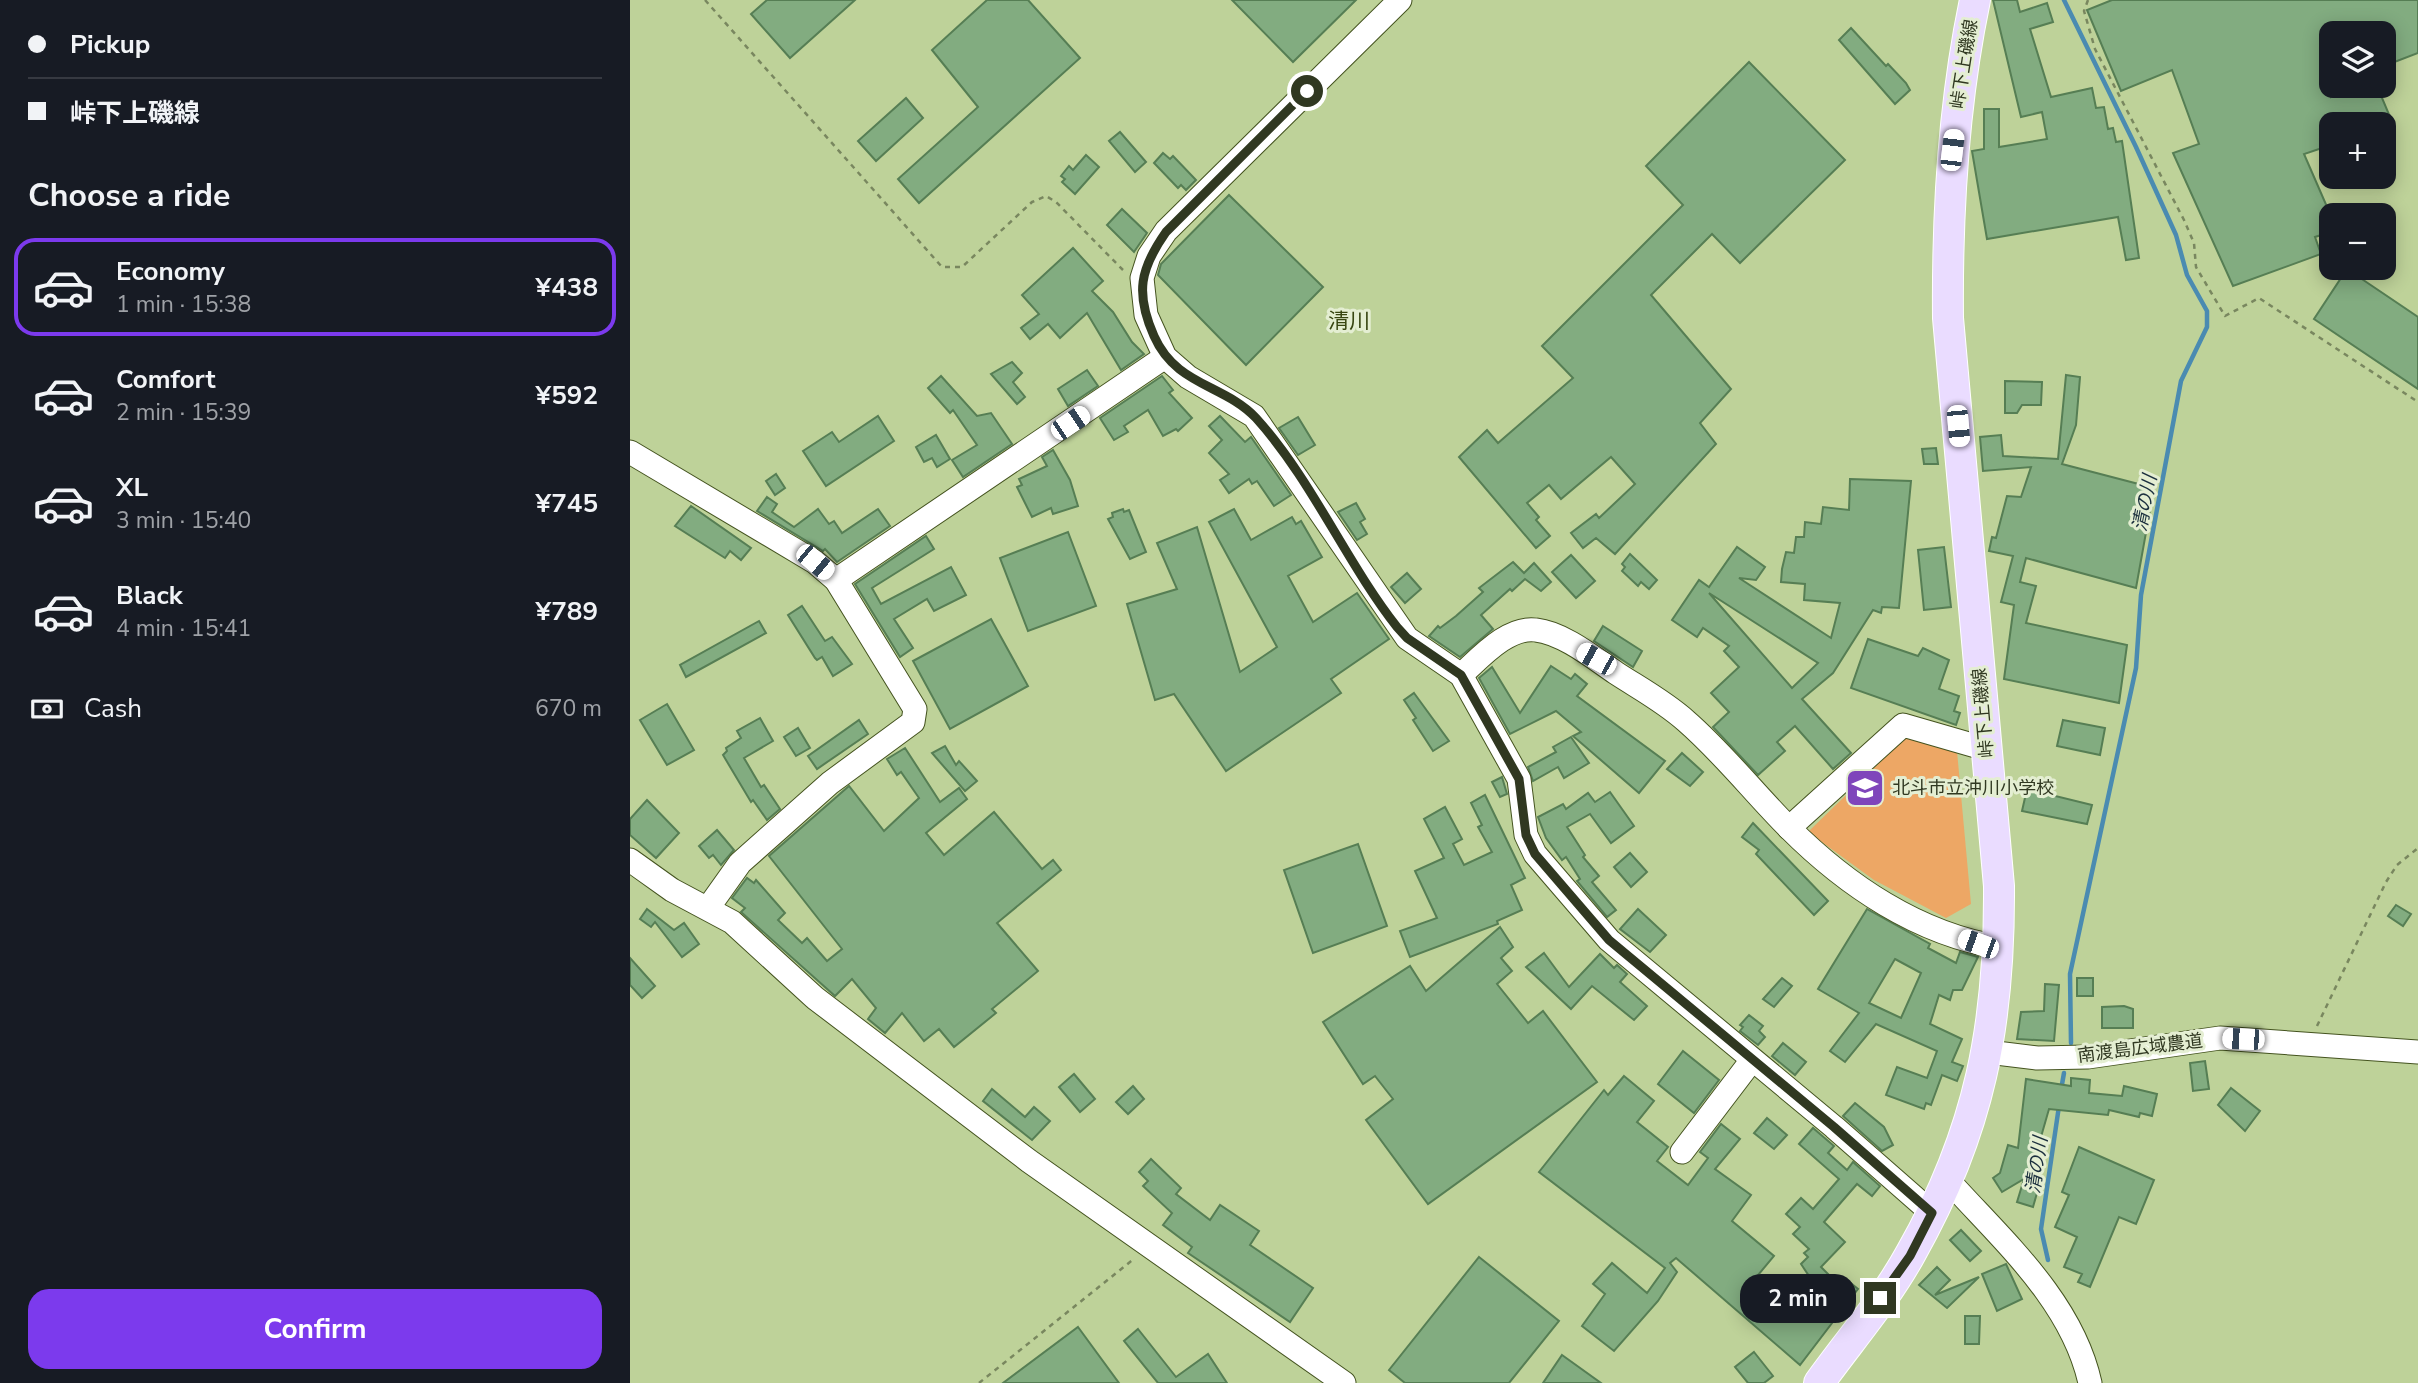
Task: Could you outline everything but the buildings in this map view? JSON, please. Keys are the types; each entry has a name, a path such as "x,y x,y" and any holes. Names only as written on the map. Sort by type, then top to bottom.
{"main road":[{"name":"峠下上磯線","path":"1819,1383 1910,1256 1932,1213 1948,1180 1973,1113 1988,1052 1999,947 1999,886 1948,318 1952,150 1975,0"}],"street":[{"path":"1400,0 1166,232 1149,256 1142,278 1146,315 1165,357 1188,377 1254,416 1326,519 1388,615 1407,638 1461,675 1519,779 1526,835 1535,854 1609,940 1932,1213"},
{"path":"836,580 1165,357"},
{"path":"630,452 815,562 836,580 915,709 913,722 830,783 740,863 708,908"},
{"path":"1461,675 1504,639 1520,631 1536,630 1559,639 1596,659 1684,719 1734,767 1789,828 1836,871 1883,902 1936,928 1978,944 1999,947"},
{"path":"1789,828 1903,725 1986,750"},
{"path":"635,873 732,922 857,1031 1148,1247 1344,1383"},
{"name":"南渡島広域農道","path":"1988,1052 2037,1058 2088,1057 2220,1038 2311,1042 2418,1052"},
{"path":"1682,1152 1752,1060"},
{"path":"1948,1180 2043,1287 2074,1338 2090,1383"}],"path":[{"path":"705,0 942,267 962,267 1032,202 1046,196 1056,202 1124,271 1142,278"},
{"path":"2088,0 2084,11 2095,49 2184,220 2194,243 2196,267 2225,316 2259,298 2418,402"},
{"path":"2311,1042 2386,882 2397,865 2418,848"},
{"path":"979,1383 1148,1247"}],"shaded area":[{"path":"1906,737 1957,751 1971,904 1946,918 1874,880 1808,832"}],"waterway":[{"name":"清の川","path":"2064,0 2136,147 2176,235 2187,275 2207,311 2207,327 2181,381 2141,595 2136,668 2070,974 2071,1043"},
{"name":"清の川","path":"2061,1090 2064,1073"},
{"name":"清の川","path":"2048,1260 2041,1229 2059,1106"}],"place":[{"name":"北斗市立沖川小学校","path":"1865,788"}],"district":[{"name":"清川","path":"1349,321"}],"route":[{"path":"1307,91 1166,232 1149,256 1142,278 1142,292 1146,315 1154,336 1165,357 1188,377 1254,416 1269,434 1397,627 1433,658 1461,675 1482,708 1519,779 1526,835 1535,854 1609,940 1834,1127 1932,1213 1910,1256 1880,1298"}]}
